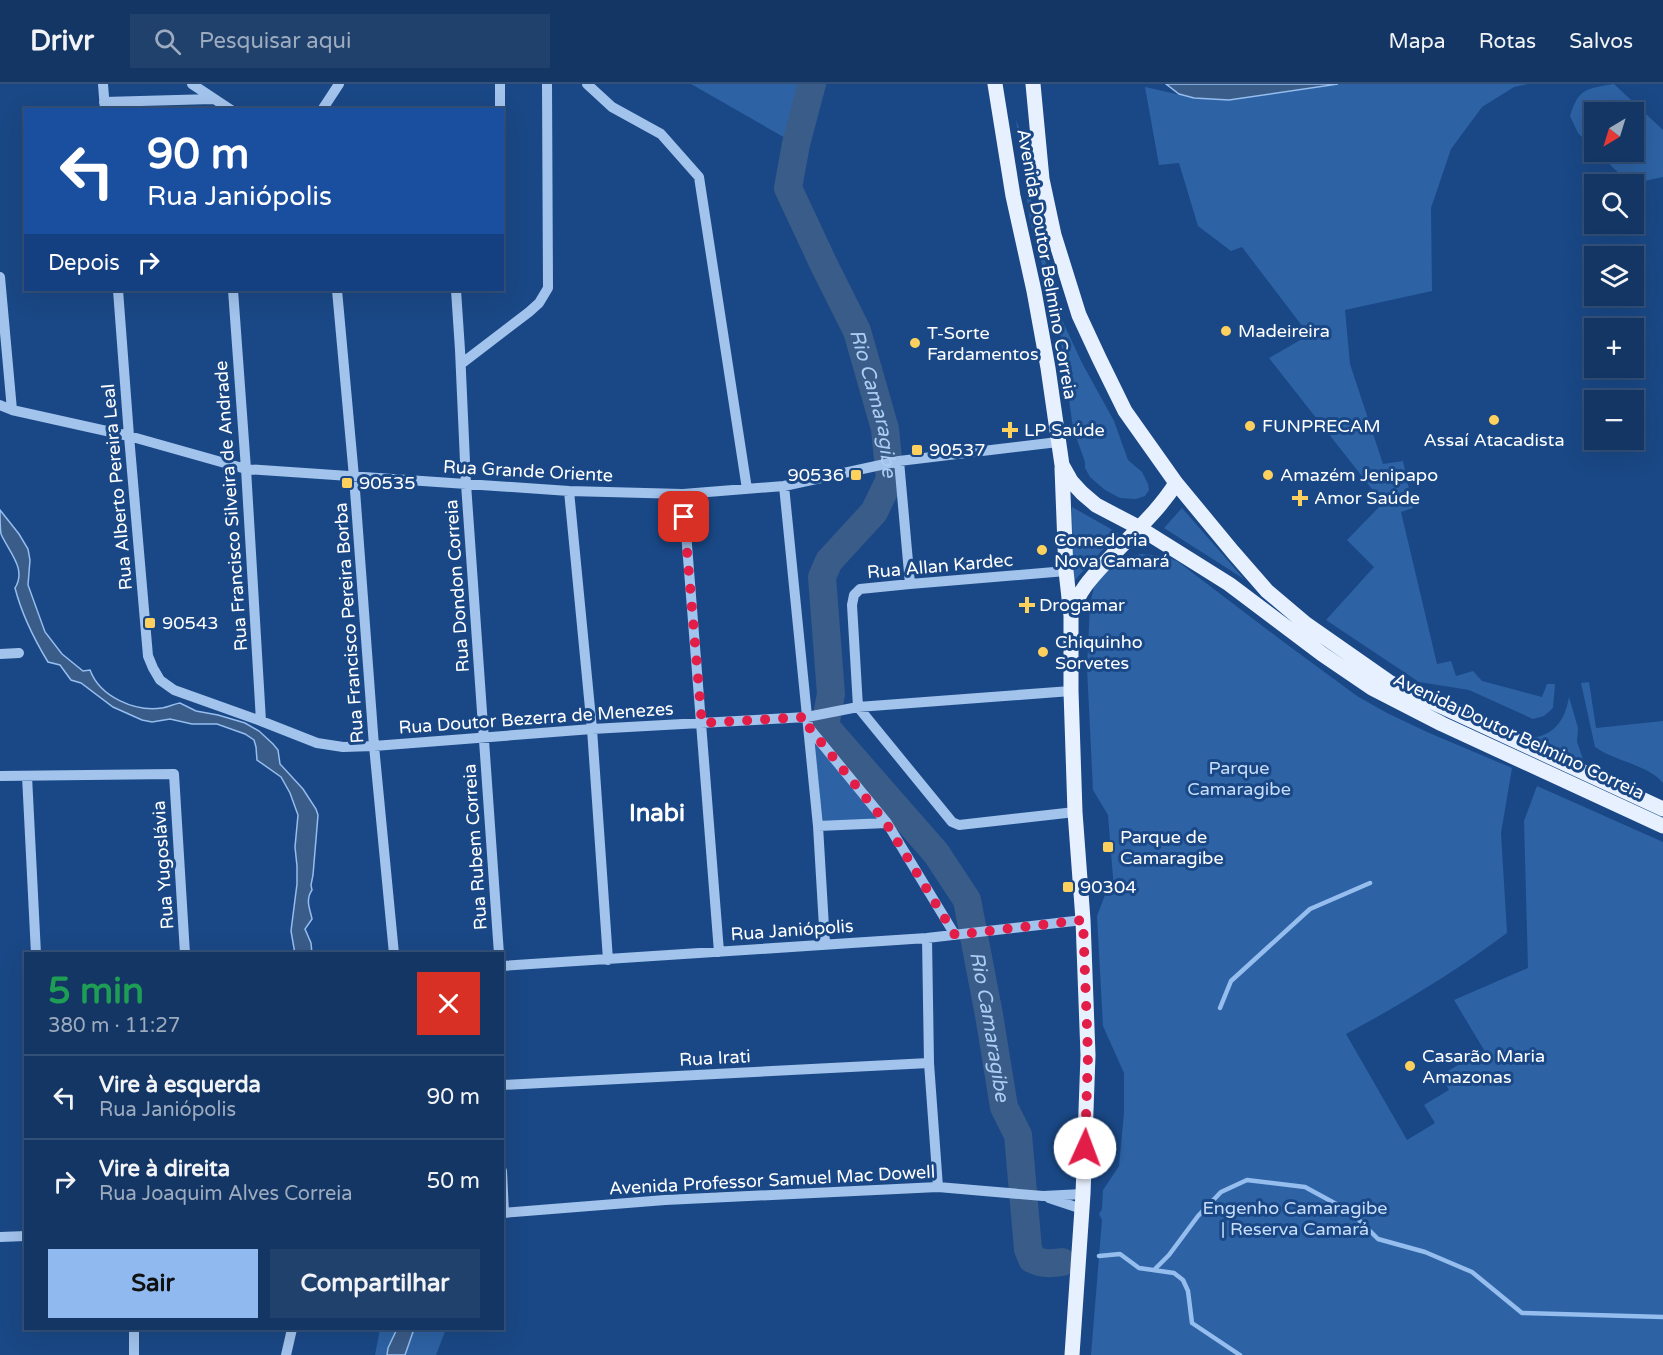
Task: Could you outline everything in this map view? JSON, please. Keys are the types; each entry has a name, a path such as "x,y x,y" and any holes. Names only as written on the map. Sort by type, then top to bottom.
{"main road":[{"name":"Avenida Doutor Belmino Correia","path":"995,84 1013,196 1046,358 1062,465 1071,481 1096,505 1138,527 1229,584 1322,654 1372,688 1442,724 1663,826"},
{"name":"Avenida Doutor Belmino Correia","path":"1033,84 1042,179 1054,235 1079,315 1125,411 1176,483 1233,552 1268,591 1306,624 1401,689 1663,809"},
{"path":"1062,465 1066,571 1071,616 1075,812 1083,920 1088,1055 1082,1202 1072,1355"},
{"path":"1071,616 1075,600 1088,581 1156,510 1176,483"}],"street":[{"path":"103,84 105,106 217,104"},
{"path":"192,84 217,104"},
{"path":"323,108 339,84"},
{"path":"500,84 500,108"},
{"path":"461,364 529,312 539,303 548,288 547,84"},
{"path":"587,84 612,107 661,134 699,177 747,489"},
{"path":"0,277 12,410"},
{"name":"Rua Alberto Pereira Leal","path":"118,291 148,656 160,680"},
{"name":"Rua Francisco Silveira de Andrade","path":"233,291 261,721"},
{"name":"Rua Francisco Pereira Borba","path":"337,291 354,477 374,746 394,952"},
{"name":"Rua Dondon Correia","path":"456,291 466,484 484,737"},
{"name":"Rua Grande Oriente","path":"0,405 12,410 129,436 246,469 569,491 682,494 784,486 895,462 1058,442"},
{"path":"895,462 910,584"},
{"path":"784,486 818,826 825,944"},
{"path":"569,491 592,729 608,960"},
{"path":"682,494 719,952"},
{"name":"Rua Allan Kardec","path":"858,707 852,605 854,595 860,590 1066,571"},
{"path":"0,654 19,652"},
{"name":"Rua Doutor Bezerra de Menezes","path":"160,680 174,690 317,743 343,747 702,723 807,722 820,715 858,707 1071,691"},
{"path":"858,707 952,822 959,825 1075,812"},
{"path":"807,722 886,823 958,935"},
{"name":"Rua Rubem Correia","path":"484,737 498,952"},
{"name":"Rua Yugoslávia","path":"27,776 174,774 185,952"},
{"path":"0,776 27,776 36,952"},
{"path":"818,826 886,823"},
{"name":"Rua Janiópolis","path":"504,966 927,938 1083,920"},
{"path":"927,938 929,1063 938,1187"},
{"name":"Rua Irati","path":"504,1085 929,1063"},
{"name":"Avenida Professor Samuel Mac Dowell","path":"504,1213 665,1200 938,1187 1044,1196 1082,1202"},
{"path":"0,1237 24,1236"},
{"path":"134,1330 134,1355"},
{"path":"286,1355 292,1330"}],"green space":[{"path":"691,84 812,84 796,144"},
{"path":"1338,84 1528,84 1514,87 1482,107 1451,149 1431,208 1432,291 1345,310 1350,364 1383,464 1403,461 1413,508 1401,512 1437,664 1451,661 1456,676 1473,671 1482,681 1542,697 1547,684 1555,684 1553,708 1544,716 1533,719 1469,690 1419,682 1326,620 1374,567 1347,540 1383,503 1269,358 1309,335 1242,247 1231,251 1198,226 1179,163 1159,165 1145,87 1194,98 1229,100"},
{"path":"1614,84 1633,102 1584,102 1584,139 1578,133 1570,116 1577,99 1585,91"},
{"path":"1644,112 1663,130 1663,177 1644,181 1644,174 1620,174 1607,162 1644,162"},
{"path":"1016,120 1023,139 1034,221 1062,320 1082,363 1114,421 1128,460 1142,472 1148,484 1149,490 1145,496 1136,499 1120,498 1105,490 1090,477 1085,468 1073,428 1058,321 1030,221"},
{"path":"1072,507 1118,533 1073,582"},
{"path":"1182,508 1244,579 1164,528"},
{"name":"Engenho Camaragibe | Reserva Camará","path":"1141,554 1164,556 1177,561 1357,696 1427,732 1512,768 1501,833 1507,933 1468,961 1388,1011 1346,1034 1407,1140 1435,1123 1424,1105 1449,1090 1441,1075 1484,1050 1454,1000 1528,968 1524,821 1537,786 1663,842 1663,1355 1091,1355 1102,1220 1099,1214 1102,1209 1103,1190 1119,1166 1124,1113 1124,1073 1103,1026 1097,916 1107,890 1114,890 1108,815 1093,790 1087,668 1090,604 1095,583 1115,564 1128,557"},
{"path":"1589,682 1596,728 1663,721 1663,783 1640,767 1595,747 1581,683"},
{"path":"1569,697 1578,728 1577,742 1584,762 1533,738 1548,733 1558,724 1565,712"},
{"path":"808,726 887,823 818,826"},
{"path":"380,1330 397,1330 387,1355 375,1355"},
{"path":"414,1330 446,1330 436,1355 405,1355"}],"shaded area":[{"path":"1166,84 1338,84 1229,100 1194,98 1179,94"},
{"path":"0,510 28,549 30,560 28,585 45,632 62,654 83,671 90,670 95,680 110,695 141,708 162,708 180,703 196,711 245,723 259,731 278,750 280,764 303,789 318,815 312,890 308,901 312,919 305,929 312,952 295,952 291,931 297,884 295,847 298,815 281,777 257,760 254,740 245,734 217,724 192,724 170,719 152,722 142,720 113,707 81,683 71,680 60,665 48,662 29,626 18,598 15,588 19,574 18,567 1,534"},
{"path":"397,1330 414,1330 405,1355 387,1355"}],"waterway":[{"name":"Rio Camaragibe","path":"812,84 796,144 788,188 857,331 885,429 890,479 874,512 829,561 822,577 831,694 825,726 936,853 967,900 1004,1107 1018,1135 1028,1249 1032,1259 1036,1261 1062,1262"},
{"path":"1220,1008 1231,981 1310,909 1370,883"},
{"path":"1154,1270 1169,1255 1198,1216 1221,1192 1247,1180 1305,1187 1351,1212 1378,1239 1425,1252 1472,1272 1522,1313 1663,1317"},
{"path":"1099,1256 1120,1254 1139,1268 1174,1273 1183,1280 1188,1291 1192,1323 1240,1355"}],"place":[{"name":"Madeireira","path":"1226,331"},
{"name":"T-Sorte Fardamentos","path":"915,343"},
{"name":"Assaí Atacadista","path":"1494,420"},
{"name":"FUNPRECAM","path":"1250,426"},
{"name":"LP Saúde","path":"1010,430"},
{"name":"90537","path":"917,450"},
{"name":"90536","path":"856,475"},
{"name":"Amazém Jenipapo","path":"1268,475"},
{"name":"90535","path":"347,483"},
{"name":"Amor Saúde","path":"1300,498"},
{"name":"Comedoria Nova Camará","path":"1042,550"},
{"name":"Drogamar","path":"1027,605"},
{"name":"90543","path":"150,623"},
{"name":"Chiquinho Sorvetes","path":"1043,652"},
{"name":"Parque de Camaragibe","path":"1108,847"},
{"name":"90304","path":"1068,887"},
{"name":"Casarão Maria Amazonas","path":"1410,1066"}],"district":[{"name":"Inabi","path":"657,813"}],"route":[{"path":"684,517 702,723 807,717 808,726 886,823 955,935 1083,920 1088,1055 1085,1148"}],"park label":[{"name":"Parque Camaragibe","path":"1239,778"}]}
